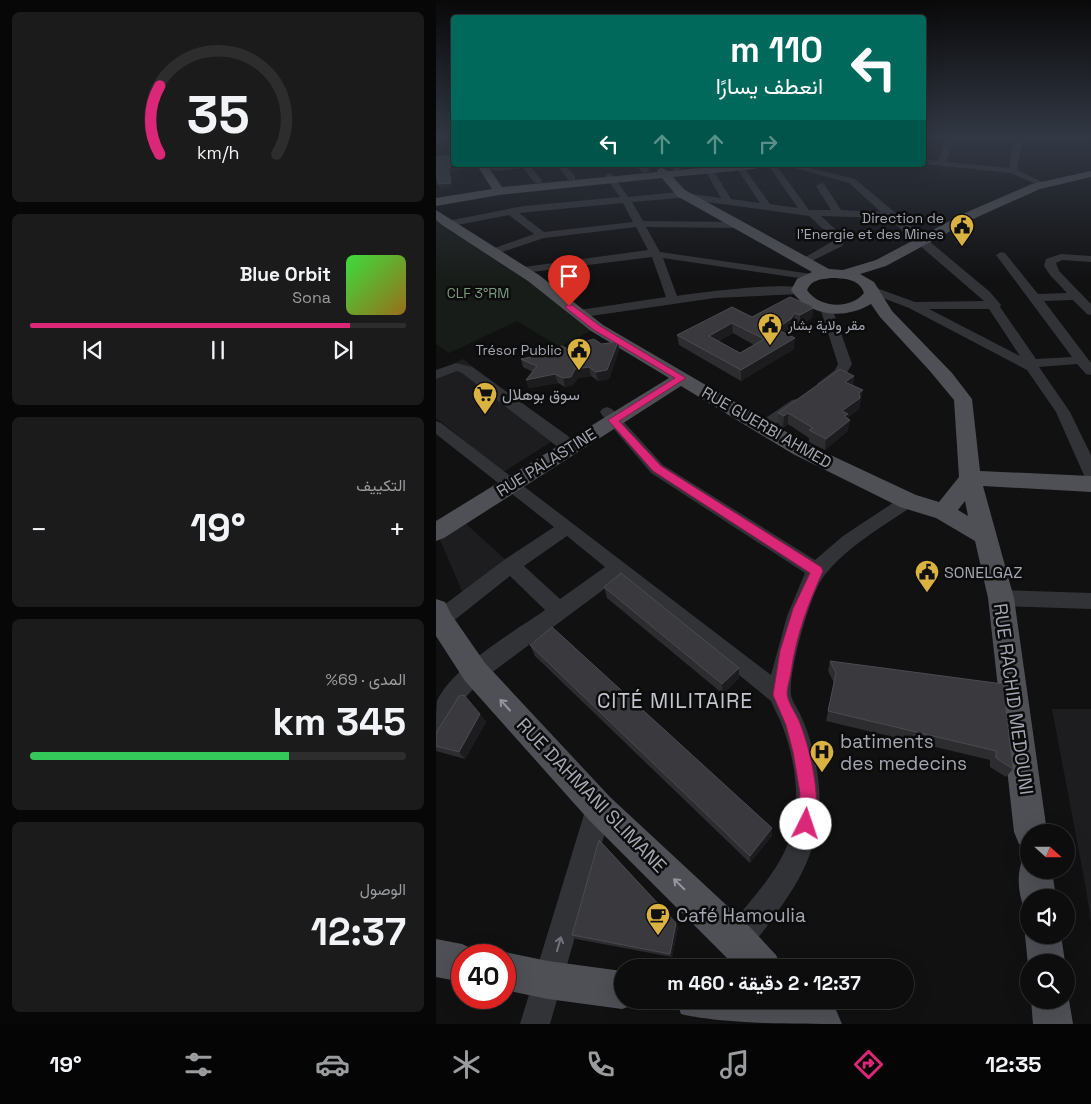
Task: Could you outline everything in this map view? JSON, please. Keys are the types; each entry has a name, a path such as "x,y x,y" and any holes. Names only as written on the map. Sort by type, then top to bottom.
{"main road":[{"path":"494,184 497,189"},
{"path":"436,197 539,184"},
{"path":"675,184 677,190 736,225 806,261 818,275"},
{"path":"885,312 856,306 826,308 804,299 799,290 803,282 818,275 844,274 881,262 994,204 1043,184"},
{"path":"436,202 497,189"},
{"name":"RUE GUERBI AHMED","path":"442,219 524,270 561,298 577,314 762,427 800,449 908,501 944,512 985,536"},
{"path":"856,306 869,298 881,262"},
{"path":"844,274 862,280 871,289 885,312 963,399 969,469 944,512"},
{"name":"RUE PALASTINE","path":"436,518 507,480 676,375"},
{"path":"969,469 1022,479 1091,484"},
{"name":"RUE RACHID MEDOUNI","path":"969,469 1001,598 1030,824"},
{"name":"RUE PALASTINE","path":"436,532 507,480"},
{"name":"RUE DAHMANI SLIMANE","path":"437,618 475,672 599,808 755,959"},
{"path":"436,958 451,961"},
{"path":"516,973 548,980 614,989"},
{"path":"721,1009 738,1015 805,1011"},
{"path":"1051,1009 1053,1024"}],"street":[{"path":"616,184 656,254 673,300"},
{"path":"717,184 728,202"},
{"path":"755,184 767,207"},
{"path":"787,184 809,212 841,239 838,244 806,261"},
{"path":"855,184 986,295 995,306 1062,412 1091,474"},
{"path":"821,186 838,213"},
{"path":"442,219 672,195 809,212 890,215"},
{"path":"510,211 542,235"},
{"path":"493,252 542,235 638,224 736,225"},
{"path":"524,270 640,253 818,275"},
{"path":"1001,255 1025,287 1036,298 1081,360 1091,370"},
{"path":"1091,260 1061,257 1050,261 1054,274 1091,311"},
{"path":"871,289 913,305 1032,365 1081,360"},
{"path":"577,314 673,300 774,290 799,290"},
{"path":"1036,298 1076,296"},
{"path":"913,305 995,306"},
{"path":"762,427 845,369 826,308"},
{"path":"436,375 456,367 467,370 566,444"},
{"path":"610,416 657,469 817,571"},
{"path":"436,426 568,527 780,695 794,725 806,776 808,814 799,850 790,867 737,940"},
{"path":"780,695 787,651 799,609 817,571 851,540 908,501"},
{"path":"437,618 568,527"},
{"path":"511,565 559,610"},
{"path":"436,724 452,696 475,672 619,567"},
{"path":"1001,598 1091,601"},
{"path":"535,1024 599,808"}],"shaded area":[{"name":"سوق بوهلال","path":"463,359 564,434 503,472 436,418 436,373"},
{"path":"464,522 508,562 463,593 440,540"},
{"path":"1052,709 1091,709 1091,925"}],"green space":[{"name":"CLF 3°RM","path":"436,219 453,233 506,261 538,284 574,318 592,330 560,347 517,321 449,353 436,344"}],"building":[{"path":"790,297 813,308 800,315 795,313 791,319 776,329 795,338 741,370 677,335 732,307 752,317","holes":["732,323 764,339 740,353 709,336"]},
{"path":"594,339 601,344 618,342 607,370 596,372 589,367 575,369 571,377 563,378 555,374 526,380 537,366 521,359 547,354 551,348 562,346 568,349 581,347 584,342"},
{"path":"840,369 854,376 845,382 863,390 859,393 860,398 842,411 848,414 844,416 850,420 826,439 809,430 813,428 788,413 784,416 778,413"},
{"path":"621,573 739,668 722,684 604,587"},
{"path":"552,627 772,828 750,856 530,645"},
{"path":"830,661 1003,684 1013,769 996,758 996,751 828,711 836,673"},
{"path":"464,695 480,714 459,752 436,746 436,733 459,696"},
{"path":"599,840 676,923 670,954 572,935"}],"place":[{"name":"Direction de l'Energie et des Mines","path":"962,247"},
{"name":"مقر ولاية بشار","path":"770,346"},
{"name":"Trésor Public","path":"579,371"},
{"name":"سوق بوهلال","path":"485,415"},
{"name":"SONELGAZ","path":"927,593"},
{"name":"batiments des medecins","path":"822,773"},
{"name":"Café Hamoulia","path":"658,936"}],"district":[{"name":"CITÉ MILITAIRE","path":"675,701"}],"route":[{"path":"569,306 597,328 682,378 612,420 657,469 817,571 799,609 787,651 780,695 794,725 801,752 808,793 806,824"}]}
